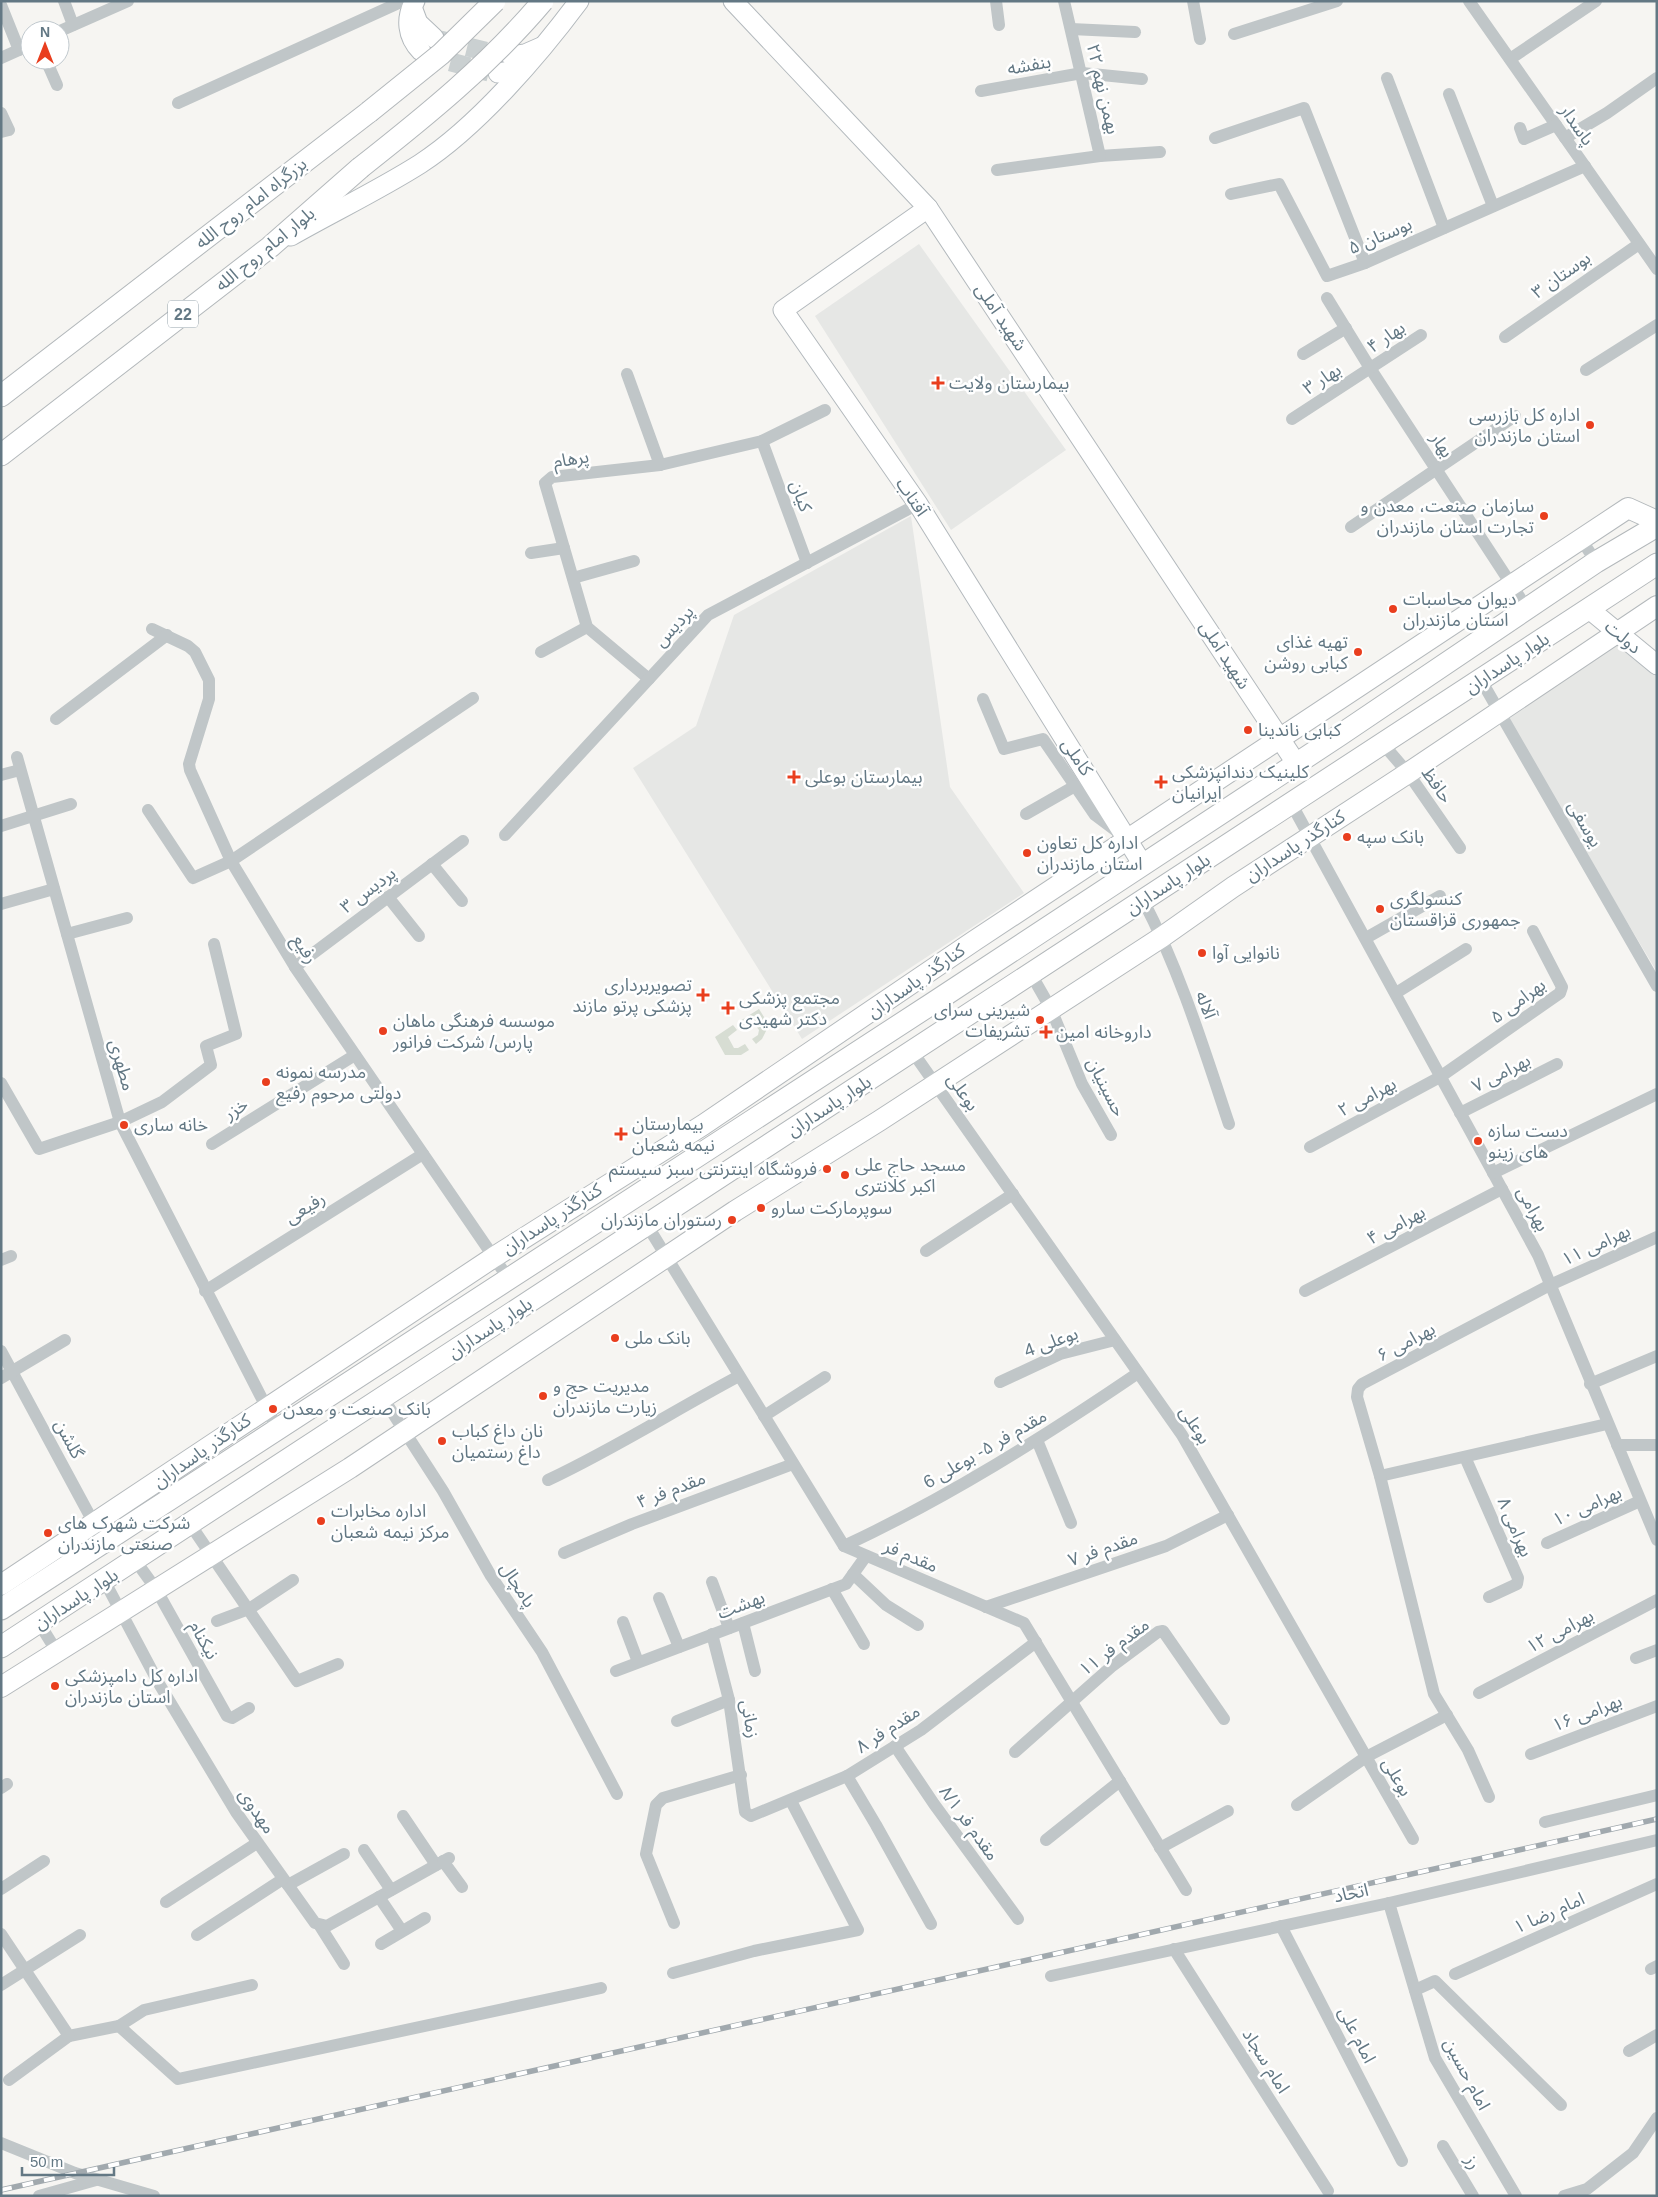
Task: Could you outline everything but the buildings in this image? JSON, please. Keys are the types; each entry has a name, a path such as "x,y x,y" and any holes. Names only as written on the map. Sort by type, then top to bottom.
{"highway":[{"name":"بزرگراه امام روح الله","path":"1,396 369,112 441,54 495,1"},
{"name":"بلوار امام روح الله","path":"1,455 270,247 360,168 465,83 508,41 543,1"},
{"name":"بلوار پاسداران","path":"1,1609 1143,865 1528,610 1596,562 1657,526"},
{"name":"بلوار پاسداران","path":"1,1647 1657,564"}],"main road":[{"path":"270,247 420,164 476,117 548,42 579,1"},
{"name":"شهید آملی","path":"733,1 928,208 1296,763"},
{"path":"410,3 409,30 415,44 428,44"},
{"path":"511,56 529,53 548,42"},
{"path":"498,72 516,69 532,59"},
{"name":"آفتاب","path":"928,208 783,310 918,504 1143,865"},
{"name":"کنارگذر پاسداران","path":"1,1585 95,1525 266,1407 494,1257 703,1125 1127,840 1628,508 1657,521"},
{"name":"کنارگذر پاسداران","path":"1,1687 404,1432 666,1257 1162,937 1310,836 1408,773 1657,606"},
{"name":"دولت","path":"1589,609 1657,665"}],"street":[{"path":"64,1 73,25"},
{"path":"70,26 111,5 128,1"},
{"path":"996,1 999,25"},
{"name":"۲۲ بهمن نهم","path":"1064,1 1100,156 1160,152"},
{"path":"1193,1 1200,38"},
{"path":"1234,34 1337,1"},
{"name":"پاسدار","path":"1469,1 1657,269"},
{"path":"1510,59 1596,1"},
{"path":"178,103 410,3"},
{"path":"1,5 20,40"},
{"path":"1071,29 1135,32"},
{"path":"1,58 20,49"},
{"path":"50,70 57,85"},
{"name":"بنفشه","path":"981,91 1082,73 1142,79"},
{"path":"1387,78 1444,228"},
{"path":"1565,138 1607,113 1657,78"},
{"path":"1449,94 1492,206"},
{"path":"1215,138 1304,108 1365,263"},
{"path":"1,113 9,130 1,132"},
{"path":"1520,128 1524,139 1556,125"},
{"path":"997,170 1100,156"},
{"name":"بوستان ۵","path":"1231,194 1279,184 1327,276 1365,263 1585,166"},
{"name":"بوستان ۳","path":"1505,336 1639,244"},
{"name":"بهار","path":"1328,298 1370,368 1528,610"},
{"path":"1586,370 1657,325"},
{"path":"1303,354 1346,328"},
{"name":"بهار ۴","path":"1370,368 1421,335"},
{"name":"بهار ۳","path":"1292,419 1370,368"},
{"path":"627,374 660,465"},
{"name":"پرهام","path":"587,627 545,482 552,477 660,465 762,441 825,410"},
{"path":"1351,527 1515,416"},
{"name":"کیان","path":"762,441 807,563"},
{"name":"پردیس","path":"505,835 708,615 918,504"},
{"path":"1581,539 1596,562"},
{"path":"531,553 564,548"},
{"path":"573,578 634,561"},
{"path":"541,652 587,627 649,679"},
{"name":"رفیع","path":"152,629 188,646 195,652 209,680 209,699 189,764 231,860 295,967 508,1278"},
{"path":"56,719 167,636"},
{"name":"یوسفی","path":"1481,680 1500,710 1657,986"},
{"path":"148,810 193,878 231,860 473,698"},
{"name":"کاملی","path":"983,699 1004,749 1043,739 1095,816 1127,840"},
{"name":"حافظ","path":"1383,744 1408,773 1460,848"},
{"name":"مطهری","path":"17,757 120,1122 205,1291 278,1430"},
{"path":"1,775 20,770"},
{"path":"1026,814 1075,786"},
{"name":"بهرامی","path":"1292,803 1538,1255 1590,1384 1657,1540"},
{"path":"1,826 71,804"},
{"name":"پردیس ۳","path":"295,967 463,842"},
{"path":"432,864 462,901"},
{"path":"1,904 54,889"},
{"path":"1366,938 1440,896"},
{"path":"388,897 419,936"},
{"name":"آلاله","path":"1143,900 1162,937 1202,1044 1229,1124"},
{"path":"67,934 127,918"},
{"name":"بهرامی ۵","path":"1440,1077 1561,992 1562,988 1533,931"},
{"path":"1,1082 39,1149 120,1122 162,1102 212,1065 206,1046 236,1034 214,944"},
{"path":"1396,993 1466,948"},
{"name":"حسینیان","path":"1031,974 1051,1009 1082,1084 1111,1135"},
{"name":"بوعلی","path":"912,1051 1182,1435 1413,1839"},
{"name":"خزر","path":"212,1144 355,1055"},
{"name":"بهرامی ۷","path":"1460,1113 1557,1064"},
{"name":"بهرامی ۲","path":"1310,1147 1440,1077"},
{"path":"1493,1173 1657,1094"},
{"name":"رفیعی","path":"205,1291 423,1154"},
{"name":"بهرامی ۴","path":"1306,1291 1502,1189"},
{"path":"926,1251 1013,1194"},
{"path":"647,1225 844,1546"},
{"name":"بهرامی ۱۱","path":"1550,1285 1657,1237"},
{"name":"بهرامی ۶","path":"1489,1797 1468,1750 1434,1694 1380,1476 1357,1397 1358,1389 1362,1384 1550,1285"},
{"path":"7,1375 65,1340"},
{"name":"بوعلی 4","path":"1000,1382 1060,1354 1115,1340"},
{"name":"گلشن","path":"1,1351 7,1375 105,1543"},
{"path":"1590,1384 1657,1356"},
{"name":"مقدم فر ۵- بوعلی 6","path":"844,1546 879,1530 1037,1440 1138,1373"},
{"path":"548,1480 595,1458 676,1409 739,1376"},
{"path":"764,1416 825,1377"},
{"name":"پامچال","path":"383,1398 443,1491 490,1576 542,1652 617,1794"},
{"path":"1380,1476 1607,1424"},
{"path":"1037,1440 1071,1522"},
{"path":"1617,1445 1657,1445"},
{"name":"بهرامی ۸","path":"1465,1457 1518,1578 1517,1584 1489,1597"},
{"name":"مقدم فر ۴","path":"564,1553 632,1524 793,1464"},
{"name":"بهرامی ۱۰","path":"1547,1543 1640,1501"},
{"name":"مقدم فر ۷","path":"986,1607 1166,1546 1228,1515"},
{"path":"190,1524 297,1681 338,1664"},
{"name":"مقدم فر","path":"844,1546 1024,1623 1186,1890"},
{"name":"بهشت","path":"616,1671 846,1584 866,1556"},
{"name":"نیکنام","path":"135,1560 156,1589 226,1716 232,1718 250,1708"},
{"path":"853,1574 886,1606 918,1625"},
{"name":"مهدوی","path":"104,1580 163,1690 236,1812 315,1923 320,1926 344,1964"},
{"path":"217,1621 249,1609 293,1580"},
{"path":"712,1582 729,1628"},
{"path":"832,1589 864,1644"},
{"path":"659,1598 678,1647"},
{"name":"بهرامی ۱۲","path":"1479,1693 1657,1600"},
{"path":"623,1622 638,1662"},
{"path":"38,1623 57,1652"},
{"path":"743,1623 755,1671"},
{"name":"مقدم فر ۱۱","path":"1072,1702 1111,1667 1158,1632 1163,1631 1224,1719"},
{"name":"زمانی","path":"712,1634 729,1700 745,1812"},
{"name":"مقدم فر ۸","path":"745,1812 751,1816 791,1801 846,1776 921,1730 1036,1642"},
{"path":"1636,1658 1657,1650"},
{"path":"676,1721 729,1700"},
{"path":"1015,1752 1072,1702"},
{"name":"بهرامی ۱۶","path":"1531,1754 1657,1706"},
{"path":"1297,1805 1366,1757 1447,1715"},
{"name":"مقدم فر ۸/۱","path":"895,1746 934,1804 1018,1918"},
{"path":"674,1923 646,1854 656,1804 663,1798 741,1775"},
{"path":"846,1776 876,1825 931,1924"},
{"path":"1046,1840 1120,1781"},
{"path":"1545,1822 1657,1795"},
{"path":"673,1973 754,1951 858,1930 791,1801"},
{"path":"1160,1848 1228,1811"},
{"path":"403,1816 443,1861 462,1887"},
{"name":"اتحاد","path":"1051,1976 1389,1903 1657,1840"},
{"path":"166,1902 257,1843"},
{"path":"364,1850 391,1890"},
{"path":"197,1934 286,1882 344,1854"},
{"path":"1,1889 44,1861"},
{"path":"320,1926 327,1926 443,1861"},
{"name":"امام رضا ۱","path":"1455,1974 1657,1884"},
{"path":"378,1897 402,1932"},
{"name":"امام حسین","path":"1389,1903 1435,2058 1516,2196"},
{"path":"382,1944 425,1918"},
{"name":"امام علی","path":"1281,1926 1402,2161"},
{"path":"1,1934 69,2036"},
{"path":"1,1985 80,1935"},
{"name":"امام سجاد","path":"1174,1949 1328,2191"},
{"path":"1415,1990 1434,1981 1561,2105"},
{"path":"9,2080 69,2036 119,2026 144,2010 252,1985"},
{"path":"119,2026 178,2079 601,1988"},
{"path":"1629,2051 1657,2035"},
{"path":"1564,2196 1586,2189 1633,2153 1657,2118"},
{"path":"1,2143 96,2180 154,2196"},
{"name":"رز","path":"1443,2146 1473,2196"},
{"path":"39,2196 96,2180"}],"shaded area":[{"name":"بیمارستان ولایت","path":"919,244 1066,450 951,530 815,316"},
{"name":"بیمارستان بوعلی","path":"911,516 950,787 1024,893 802,1039 633,768 696,726 734,615"},
{"path":"1616,632 1657,664 1657,972 1500,710"},
{"path":"759,1009 769,1025 762,1039 756,1044 752,1039 758,1035 759,1030 752,1021 743,1027 740,1021"},
{"path":"733,1025 737,1030 728,1037 734,1048 745,1044 749,1050 741,1055 725,1055 715,1037"}],"tunnel":[{"path":"440,40 505,56"},
{"path":"424,53 432,57 489,72"}],"railway":[{"path":"1,2190 1657,1819"}],"place":[{"name":"بیمارستان ولایت","path":"938,383"},
{"name":"اداره کل بازرسی استان مازندران","path":"1590,425"},
{"name":"سازمان صنعت، معدن و تجارت استان مازندران","path":"1544,516"},
{"name":"دیوان محاسبات استان مازندران","path":"1393,609"},
{"name":"تهیه غذای کبابی روشن","path":"1358,652"},
{"name":"کبابی ناندینا","path":"1248,730"},
{"name":"بیمارستان بوعلی","path":"794,777"},
{"name":"کلینیک دندانپزشکی ایرانیان","path":"1161,782"},
{"name":"بانک سپه","path":"1347,837"},
{"name":"اداره کل تعاون استان مازندران","path":"1027,853"},
{"name":"کنسولگری جمهوری قزاقستان","path":"1380,909"},
{"name":"نانوایی آوا","path":"1202,953"},
{"name":"تصویربرداری پزشکی پرتو مازند","path":"703,995"},
{"name":"مجتمع پزشکی دکتر شهیدی","path":"728,1008"},
{"name":"شیرینی سرای تشریفات","path":"1040,1020"},
{"name":"موسسه فرهنگی ماهان پارس/ شرکت فرانور","path":"383,1031"},
{"name":"داروخانه امین","path":"1046,1032"},
{"name":"مدرسه نمونه دولتی مرحوم رفیع","path":"266,1082"},
{"name":"خانه ساری","path":"124,1125"},
{"name":"بیمارستان نیمه شعبان","path":"621,1134"},
{"name":"دست سازه های زینو","path":"1478,1141"},
{"name":"فروشگاه اینترنتی سبز سیستم","path":"827,1169"},
{"name":"مسجد حاج علی اکبر کلانتری","path":"845,1175"},
{"name":"سوپرمارکت سارو","path":"761,1208"},
{"name":"رستوران مازندران","path":"732,1220"},
{"name":"بانک ملی","path":"615,1338"},
{"name":"مدیریت حج و زیارت مازندران","path":"543,1396"},
{"name":"بانک صنعت و معدن","path":"273,1409"},
{"name":"نان داغ کباب داغ رستمیان","path":"442,1441"},
{"name":"اداره مخابرات مرکز نیمه شعبان","path":"321,1521"},
{"name":"شرکت شهرک های صنعتی مازندران","path":"48,1533"},
{"name":"اداره کل دامپزشکی استان مازندران","path":"55,1686"}]}
